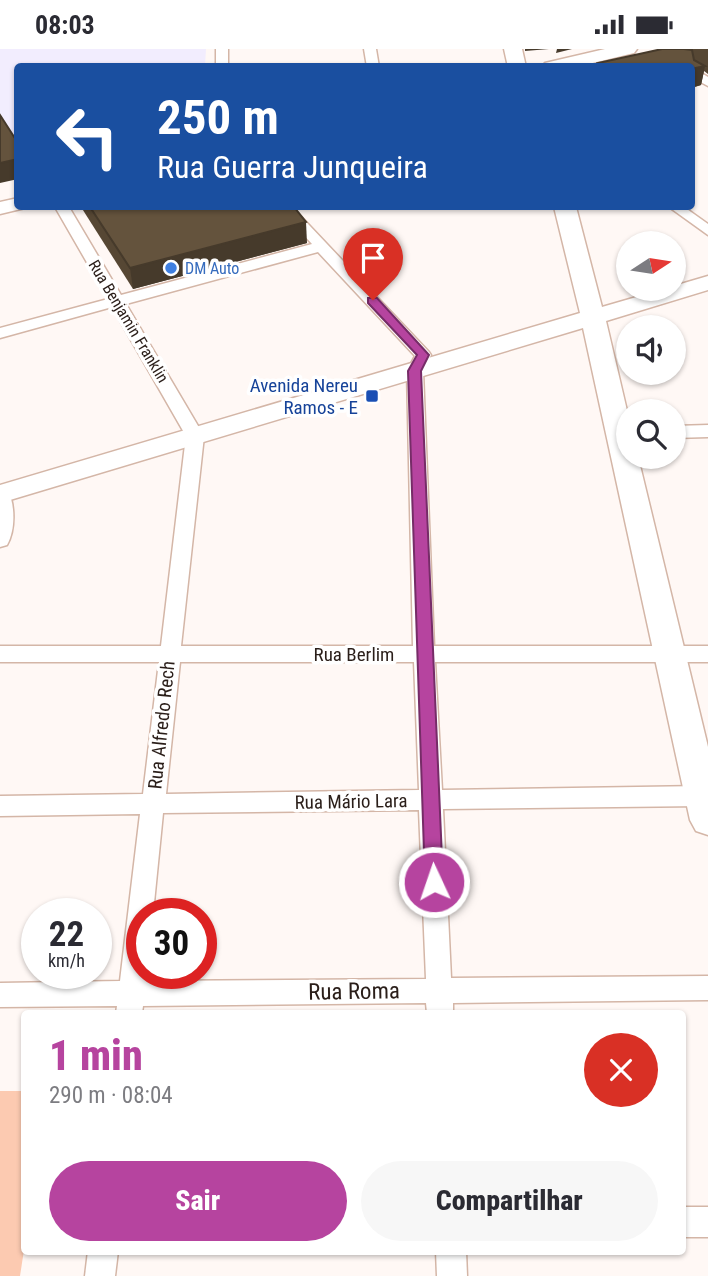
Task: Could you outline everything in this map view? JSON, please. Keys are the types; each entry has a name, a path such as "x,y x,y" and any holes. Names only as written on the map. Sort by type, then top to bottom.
{"street":[{"path":"579,63 635,55"},
{"name":"Rua Benjamin Franklin","path":"64,210 192,430"},
{"path":"288,210 322,246 419,363 424,654 439,1002"},
{"path":"566,210 616,405"},
{"path":"680,210 708,231"},
{"path":"0,333 322,246"},
{"path":"686,277 708,271"},
{"path":"0,540 4,519 0,493 192,430 592,311 708,283"},
{"path":"592,311 617,301"},
{"path":"0,480 192,430"},
{"name":"Rua Alfredo Rech","path":"130,1003 192,430"},
{"path":"686,432 708,431"},
{"path":"630,469 669,654 705,808"},
{"name":"Rua Berlim","path":"0,653 708,654"},
{"name":"Rua Mário Lara","path":"0,806 430,800 705,808"},
{"name":"Rua Roma","path":"0,995 130,1003 439,1002 708,988"},
{"path":"686,1222 708,1222"},
{"path":"100,1276 103,1255"},
{"path":"451,1255 452,1276"}],"shaded area":[{"path":"0,49 206,49 205,63 14,63 14,149 0,126"},
{"path":"0,1091 21,1091 21,1255 23,1255 20,1276 0,1276"}],"building":[{"path":"662,49 684,49 692,50 694,60 705,66 695,68 695,63 598,63"},
{"path":"0,115 14,137 14,160 0,163"},
{"path":"92,210 296,210 306,222 130,268"}],"place":[{"name":"DM Auto","path":"171,268"},
{"name":"Avenida Nereu Ramos - E","path":"372,396"}],"route":[{"path":"373,300 423,355 415,371 434,882"}]}
